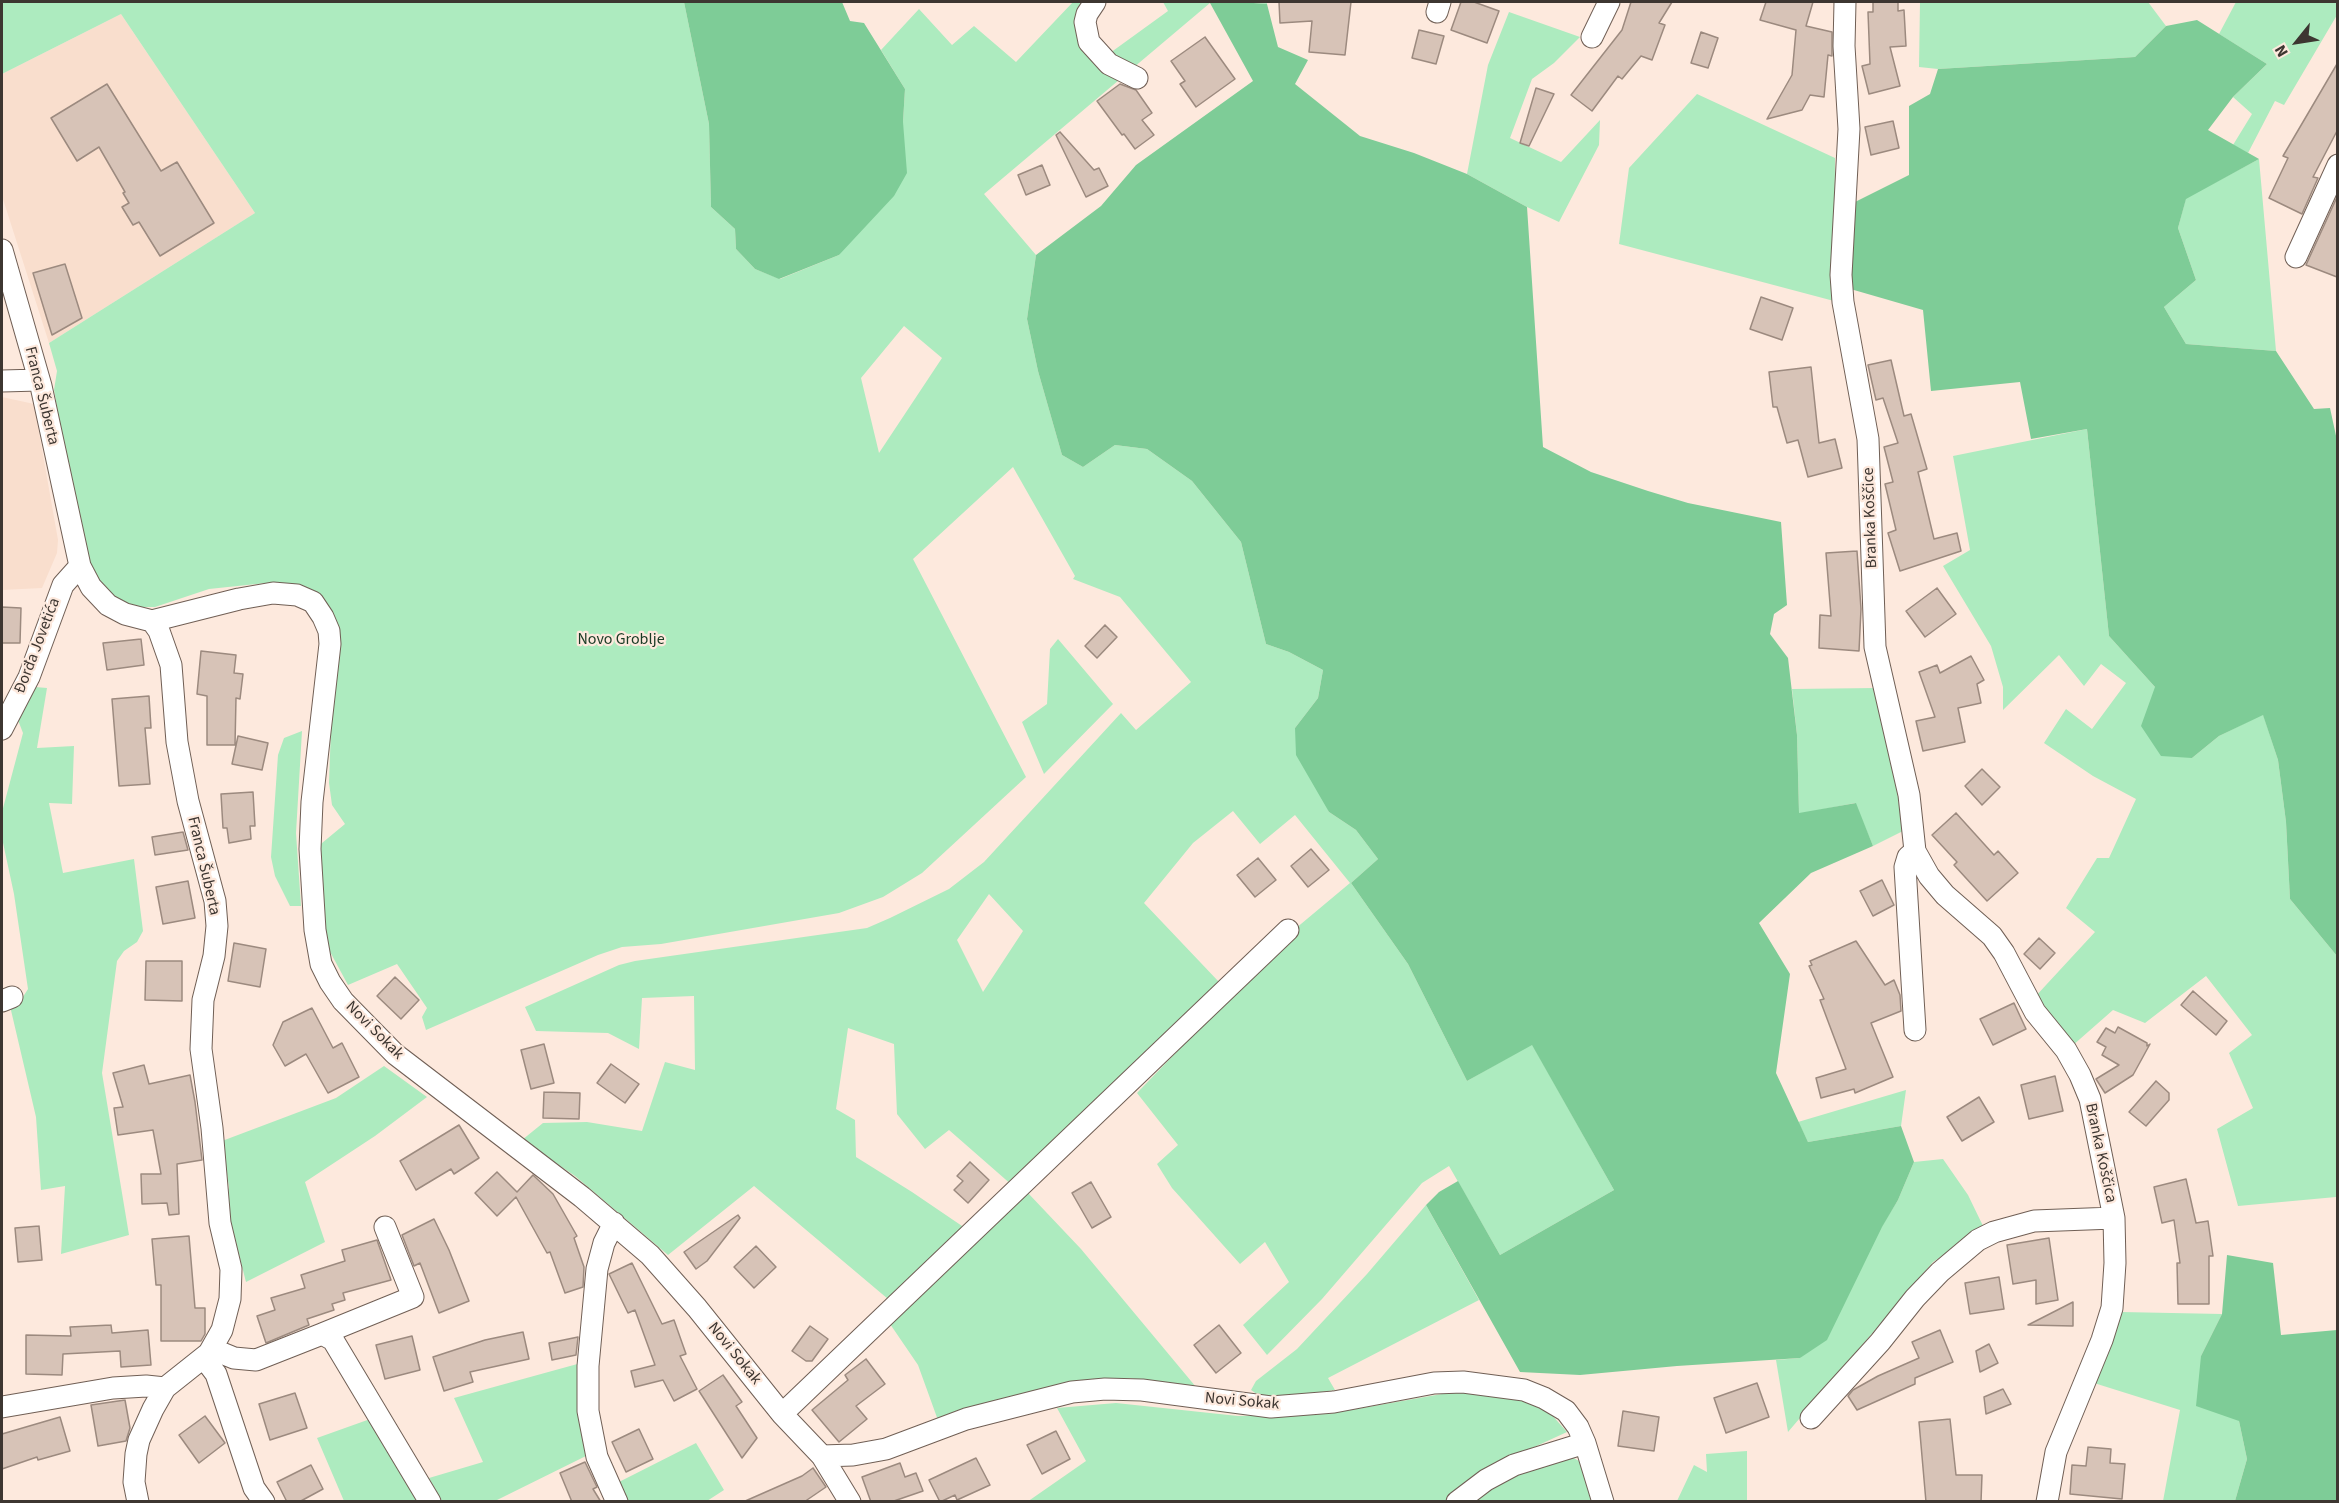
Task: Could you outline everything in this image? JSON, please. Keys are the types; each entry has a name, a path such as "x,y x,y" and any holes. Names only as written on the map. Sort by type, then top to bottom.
{"street":[{"path":"1095,2 1084,22 1089,42 1109,64 1137,78"},
{"path":"1592,37 1609,2"},
{"name":"Branka Koščice","path":"1845,2 1844,46 1849,118 1841,275 1843,302 1869,439 1875,647 1909,795 1915,851 1908,857 1905,867 1915,1030"},
{"path":"2296,257 2337,165"},
{"name":"Franca Šuberta","path":"2,250 39,380 80,566 91,587 108,605 125,614 152,621 159,631 171,665 177,742 188,801 215,901 217,926 214,956 203,1000 201,1049 212,1128 220,1222 231,1269 231,1286 224,1323 208,1353 165,1388 153,1408 136,1454 134,1482 138,1502"},
{"path":"2,381 39,380"},
{"name":"Đorđa Jovetića","path":"2,729 29,677 63,585 80,566"},
{"name":"Novi Sokak","path":"152,621 239,599 273,593 297,595 313,602 329,631 330,644 312,802 310,849 315,930 321,964 326,973 343,1001 395,1054 614,1223 650,1256 782,1414 822,1456 850,1502"},
{"name":"Branka Koščica","path":"1915,851 1929,876 1945,895 1966,916 1992,936 2004,953 2035,1012 2071,1058 2090,1099 2114,1218 2115,1263 2112,1308 2102,1340 2056,1452 2047,1502"},
{"path":"782,1414 1288,930"},
{"path":"1811,1418 1880,1342 1915,1298 1940,1272 1978,1240 2034,1221 2114,1218"},
{"path":"614,1223 604,1243 597,1269 588,1366 591,1431 601,1468 617,1502"},
{"path":"208,1353 256,1360 413,1297 385,1227"},
{"path":"322,1334 333,1340 341,1350 430,1502"},
{"path":"208,1353 254,1488 264,1502"},
{"name":"Novi Sokak","path":"822,1456 853,1455 886,1449 966,1419 1072,1392 1142,1390 1271,1407 1334,1402 1434,1383 1463,1382 1524,1390 1566,1411 1578,1427 1585,1443 1603,1502"},
{"path":"2,1407 113,1388 146,1386 165,1388"},
{"path":"1457,1502 1486,1480 1514,1465 1585,1443"}],"shaded area":[{"path":"121,14 255,213 49,343 2,196 2,74"},
{"path":"2,397 34,404 58,540 57,553 42,588 2,590"}],"green space":[{"name":"Novo Groblje","path":"2,2 684,2 709,124 711,207 735,229 736,249 755,269 780,279 839,255 903,122 905,89 881,50 919,9 952,45 974,26 1016,62 1073,2 1085,2 1082,48 1093,63 1119,80 984,194 1036,255 1027,319 1038,371 1062,455 1083,467 1115,445 1147,449 1192,481 1241,542 1266,644 1289,652 1323,670 1318,698 1295,728 1329,812 1356,830 1378,859 1351,883 1408,964 1467,1081 1532,1044 1614,1190 1500,1255 1449,1166 1422,1183 1322,1299 1267,1355 1243,1325 1289,1282 1265,1242 1240,1264 1172,1188 1157,1164 1178,1145 1137,1093 1295,929 1350,883 1295,815 1260,844 1233,811 1193,843 1144,903 1219,982 1013,1186 949,1130 925,1149 897,1114 894,1044 848,1028 836,1109 855,1120 856,1157 965,1228 888,1299 754,1186 668,1255 575,1176 522,1140 543,1123 587,1122 642,1131 665,1062 695,1070 694,996 642,998 639,1049 608,1033 536,1031 525,1007 619,965 635,961 867,928 890,918 949,889 984,862 1121,713 1136,730 1191,682 1120,597 1073,579 1075,576 1013,467 913,559 1026,777 922,873 883,897 839,913 661,944 622,947 598,955 426,1030 422,1017 427,1008 397,964 348,985 328,948 320,918 316,848 345,824 332,805 329,783 331,728 315,594 296,584 266,583 209,589 155,607 139,607 123,602 101,584 86,556 79,536 54,390 57,371 49,343 255,213 121,14 2,74","holes":["904,326 942,358 879,453 861,378","989,894 1023,931 983,992 957,940"]},
{"path":"684,2 842,2 850,21 864,23 905,89 903,122 907,173 894,196 839,255 779,279 755,269 736,249 735,229 711,207 709,124"},
{"path":"1163,2 1240,2 1210,3 1133,68 1110,53 1168,11"},
{"path":"1240,2 1267,2 1267,4"},
{"path":"1920,2 2148,2 2166,26 2135,57 1938,69 1919,67"},
{"path":"2236,2 2337,2 2337,15 2284,105 2275,101 2248,153 2233,145 2252,114 2233,97 2267,64 2219,34"},
{"path":"1210,3 1267,4 1278,47 1308,60 1295,84 1360,136 1414,153 1467,174 1527,207 1543,447 1591,472 1648,491 1688,503 1781,522 1787,605 1774,614 1770,634 1788,658 1797,735 1799,813 1856,803 1873,846 1811,873 1759,923 1790,974 1776,1073 1808,1142 1901,1126 1914,1162 1898,1200 1882,1227 1827,1340 1800,1358 1580,1375 1520,1372 1426,1205 1439,1192 1458,1181 1500,1255 1614,1190 1532,1045 1467,1081 1408,964 1351,883 1378,859 1356,830 1329,812 1296,755 1295,728 1318,698 1323,670 1289,652 1266,644 1241,542 1192,481 1147,449 1115,445 1083,467 1062,455 1038,371 1027,319 1036,255 1101,206 1136,165 1253,81"},
{"path":"1509,12 1580,37 1554,63 1532,79 1510,138 1561,162 1600,120 1599,145 1559,222 1467,174 1488,65"},
{"path":"2197,20 2267,64 2233,97 2208,130 2259,159 2186,199 2178,228 2196,280 2164,307 2186,344 2276,351 2314,409 2330,408 2338,445 2337,956 2290,899 2286,822 2278,760 2263,715 2219,736 2192,758 2161,756 2141,726 2155,687 2109,636 2087,429 2031,439 2020,382 1931,391 1923,310 1847,288 1855,202 1909,175 1909,106 1930,94 1938,69 2135,57 2166,26"},
{"path":"1697,94 1835,158 1834,301 1619,244 1629,168"},
{"path":"2259,159 2276,351 2186,344 2164,307 2196,280 2178,228 2186,198"},
{"path":"2087,429 2109,636 2155,687 2192,758 2219,736 2263,714 2278,760 2286,822 2290,899 2337,956 2337,1210 2336,1197 2238,1206 2217,1129 2253,1108 2229,1053 2252,1035 2206,976 2145,1023 2113,1010 2072,1046 2034,998 2095,932 2066,908 2097,858 2109,858 2136,799 2093,776 2044,743 2066,709 2092,729 2126,683 2101,664 2084,686 2059,655 2003,710 2003,687 1991,646 1943,566 1970,550 1953,456"},
{"path":"1058,639 1113,704 1044,774 1022,722 1047,704 1050,649"},
{"path":"35,687 47,688 37,748 74,746 72,804 49,803 63,873 134,859 143,931 137,942 124,951 117,961 102,1073 129,1235 61,1254 65,1186 41,1190 36,1117 10,1006 21,1000 28,989 14,894 2,838 2,812 23,733 16,715"},
{"path":"1875,688 1895,778 1903,831 1873,846 1855,803 1799,814 1797,735 1792,689"},
{"path":"302,731 296,833 301,906 290,906 275,876 271,857 278,755 284,738"},
{"path":"384,1066 427,1097 375,1136 305,1182 325,1242 246,1282 226,1204 229,1187 222,1141 336,1098"},
{"path":"1906,1090 1901,1126 1808,1142 1798,1122"},
{"path":"1943,1159 1968,1195 1984,1228 1933,1262 1788,1432 1776,1360 1800,1358 1898,1200 1914,1162"},
{"path":"1028,1193 1081,1249 1201,1393 1130,1378 1075,1383 939,1423 918,1365 888,1321"},
{"path":"1426,1205 1479,1300 1328,1378 1335,1390 1273,1399 1261,1397 1251,1390 1256,1381 1297,1349 1367,1274"},
{"path":"2227,1255 2273,1263 2281,1335 2337,1330 2337,1501 2235,1501 2247,1459 2239,1421 2196,1406 2201,1356 2222,1314"},
{"path":"2121,1312 2222,1314 2201,1356 2239,1421 2247,1459 2235,1501 2163,1501 2180,1410 2094,1383"},
{"path":"581,1363 588,1455 495,1501 442,1501 429,1478 483,1462 454,1398"},
{"path":"1459,1391 1521,1399 1551,1414 1567,1432 1495,1465 1445,1501 1027,1502 1086,1461 1057,1408 1116,1403 1238,1416 1328,1414"},
{"path":"373,1418 423,1501 344,1501 317,1438"},
{"path":"696,1443 724,1490 707,1501 627,1501 617,1483"},
{"path":"1747,1451 1747,1501 1677,1501 1694,1465 1707,1472 1706,1454"},
{"path":"1570,1456 1579,1461 1593,1502 1473,1502 1505,1480"}],"building":[{"path":"1279,2 1351,2 1345,55 1309,52 1312,21 1280,23"},
{"path":"1461,2 1474,2 1499,11 1487,43 1451,30"},
{"path":"1631,2 1672,2 1659,23 1665,25 1652,60 1641,56 1622,79 1618,76 1592,111 1571,95 1622,30"},
{"path":"1766,2 1813,2 1806,26 1832,32 1832,56 1828,55 1824,97 1810,95 1802,110 1767,119 1792,75 1796,30 1760,20"},
{"path":"1873,2 1898,2 1898,11 1904,10 1906,46 1890,47 1900,86 1869,94 1862,66 1870,64 1868,12 1873,12"},
{"path":"1419,30 1444,36 1436,64 1412,58"},
{"path":"1701,32 1718,38 1708,68 1691,63"},
{"path":"1205,37 1235,79 1196,107 1180,84 1185,81 1171,61"},
{"path":"2337,64 2337,131 2313,177 2318,178 2302,214 2269,198 2288,158 2283,156"},
{"path":"107,84 161,171 177,162 214,223 160,256 139,222 133,225 122,207 129,203 123,193 125,192 99,147 77,161 51,118"},
{"path":"1120,84 1136,90 1152,113 1142,120 1154,135 1135,149 1097,101"},
{"path":"1536,88 1554,94 1529,146 1520,143"},
{"path":"1893,121 1899,148 1871,155 1865,127"},
{"path":"1060,132 1094,170 1099,168 1108,186 1086,197 1056,135"},
{"path":"1042,165 1050,185 1026,195 1018,175"},
{"path":"2337,197 2337,277 2306,265"},
{"path":"65,264 82,318 52,335 33,273"},
{"path":"1761,297 1793,308 1782,340 1750,329"},
{"path":"1891,360 1904,416 1911,414 1927,469 1918,472 1934,539 1957,533 1961,551 1900,571 1888,533 1896,530 1885,484 1893,482 1884,447 1898,443 1883,398 1876,400 1868,365"},
{"path":"1811,367 1819,443 1835,439 1842,468 1808,477 1798,440 1787,443 1777,407 1773,407 1769,372"},
{"path":"1857,551 1861,609 1859,651 1819,648 1820,615 1831,616 1826,553"},
{"path":"1937,588 1956,614 1925,637 1906,611"},
{"path":"2,607 21,608 20,643 2,643"},
{"path":"1105,625 1117,637 1097,658 1085,646"},
{"path":"141,639 144,665 107,670 103,643"},
{"path":"201,651 236,655 234,673 243,674 240,699 236,698 235,745 207,745 207,696 197,694"},
{"path":"1971,656 1984,680 1977,684 1981,703 1958,708 1965,742 1923,751 1916,721 1935,717 1919,672 1937,665 1940,673"},
{"path":"149,696 151,728 145,728 150,784 119,786 112,699"},
{"path":"238,736 268,743 262,770 232,764"},
{"path":"1982,769 2000,787 1982,805 1965,786"},
{"path":"253,792 255,826 250,826 251,839 229,843 227,828 223,828 221,794"},
{"path":"1956,813 1994,855 1998,851 2018,873 1987,901 1954,865 1957,862 1932,835"},
{"path":"183,832 188,850 155,855 152,837"},
{"path":"1311,849 1329,870 1308,887 1291,866"},
{"path":"1258,858 1276,880 1255,897 1237,875"},
{"path":"1882,880 1894,905 1873,916 1860,891"},
{"path":"188,881 195,918 163,924 156,887"},
{"path":"2039,938 2055,953 2040,969 2024,954"},
{"path":"1856,941 1885,985 1894,980 1900,995 1901,1011 1871,1023 1893,1077 1855,1093 1854,1089 1821,1098 1816,1078 1846,1069 1820,1000 1824,999 1809,966 1812,965 1810,961"},
{"path":"234,943 266,949 260,987 228,981"},
{"path":"146,961 182,961 182,1001 145,1000"},
{"path":"395,977 419,1000 401,1019 377,996"},
{"path":"2193,991 2227,1021 2216,1035 2181,1005"},
{"path":"2014,1003 2026,1029 1993,1045 1980,1019"},
{"path":"312,1008 333,1048 342,1043 359,1077 328,1093 306,1054 285,1066 273,1045 283,1022"},
{"path":"2118,1027 2147,1043 2147,1046 2150,1044 2133,1075 2105,1093 2096,1079 2119,1065 2102,1055 2106,1047 2097,1042 2106,1028 2115,1033"},
{"path":"544,1044 554,1083 531,1089 521,1050"},
{"path":"611,1064 639,1084 625,1103 597,1083"},
{"path":"144,1065 149,1084 190,1075 202,1160 177,1164 179,1214 169,1215 167,1203 142,1204 141,1174 161,1174 153,1130 118,1135 114,1108 123,1107 113,1073"},
{"path":"2055,1076 2063,1111 2029,1119 2021,1085"},
{"path":"2156,1081 2169,1093 2169,1100 2146,1126 2129,1112"},
{"path":"544,1092 580,1093 579,1119 543,1118"},
{"path":"1979,1097 1994,1122 1962,1141 1947,1117"},
{"path":"459,1125 479,1158 454,1174 451,1169 416,1190 400,1161"},
{"path":"970,1162 989,1180 968,1203 954,1190 963,1181 957,1176"},
{"path":"497,1172 517,1192 533,1175 553,1194 577,1236 574,1238 584,1267 583,1287 565,1293 550,1252 547,1253 516,1197 497,1216 475,1193"},
{"path":"2186,1179 2196,1223 2208,1221 2213,1256 2209,1256 2209,1304 2178,1304 2177,1263 2180,1263 2174,1220 2162,1223 2154,1187"},
{"path":"1091,1182 1111,1217 1092,1228 1072,1193"},
{"path":"738,1215 740,1218 707,1261 696,1269 684,1252"},
{"path":"434,1219 469,1301 439,1313 420,1263 414,1266 402,1235"},
{"path":"39,1226 42,1260 18,1262 15,1228"},
{"path":"189,1236 195,1308 205,1308 205,1334 201,1341 161,1341 161,1285 156,1285 152,1239"},
{"path":"2049,1238 2058,1300 2036,1304 2036,1280 2013,1284 2007,1245"},
{"path":"377,1240 391,1280 343,1293 345,1300 332,1304 334,1310 307,1319 309,1325 266,1343 257,1316 275,1310 271,1298 305,1288 301,1275 345,1261 342,1250"},
{"path":"756,1246 776,1267 754,1288 734,1267"},
{"path":"632,1263 662,1324 674,1320 686,1354 680,1356 697,1389 674,1401 663,1380 635,1387 631,1371 655,1365 635,1310 628,1313 609,1274"},
{"path":"1999,1277 2004,1309 1970,1314 1965,1283"},
{"path":"2073,1302 2073,1326 2028,1325"},
{"path":"111,1325 112,1333 148,1330 151,1365 121,1367 120,1351 63,1354 62,1375 26,1374 26,1335 71,1336 70,1327"},
{"path":"1219,1325 1241,1353 1216,1373 1194,1345"},
{"path":"810,1326 828,1339 812,1361 806,1361 792,1351"},
{"path":"1940,1330 1953,1362 1915,1378 1915,1384 1857,1410 1848,1396 1853,1390 1919,1358 1912,1342"},
{"path":"523,1332 529,1359 470,1372 473,1382 444,1391 433,1357 485,1340"},
{"path":"412,1336 420,1370 385,1379 376,1345"},
{"path":"578,1337 576,1355 552,1360 549,1343"},
{"path":"1989,1344 1998,1363 1980,1372 1976,1351"},
{"path":"866,1359 885,1384 856,1406 867,1419 839,1442 812,1410 848,1380 845,1375"},
{"path":"723,1375 742,1402 736,1406 757,1438 742,1458 699,1391"},
{"path":"1757,1383 1769,1417 1726,1433 1714,1398"},
{"path":"2003,1389 2011,1404 1986,1414 1984,1397"},
{"path":"295,1393 307,1428 270,1440 259,1404"},
{"path":"125,1400 130,1428 126,1441 98,1446 91,1405"},
{"path":"1623,1411 1659,1417 1654,1451 1618,1446"},
{"path":"205,1416 225,1443 199,1463 179,1435"},
{"path":"60,1417 70,1451 38,1460 37,1457 2,1469 2,1434"},
{"path":"1950,1419 1956,1475 1982,1475 1981,1502 1926,1502 1919,1422"},
{"path":"639,1429 653,1459 626,1472 612,1442"},
{"path":"1056,1431 1070,1459 1042,1474 1027,1445"},
{"path":"2088,1447 2111,1449 2110,1463 2125,1464 2122,1499 2070,1494 2072,1465 2086,1466"},
{"path":"976,1458 990,1485 957,1500 955,1495 940,1502 929,1480"},
{"path":"585,1462 597,1487 593,1489 601,1502 572,1502 560,1473"},
{"path":"900,1463 905,1477 916,1473 923,1491 891,1502 871,1502 862,1477"},
{"path":"311,1465 323,1489 299,1502 287,1502 277,1482"},
{"path":"813,1468 826,1487 804,1502 743,1502 802,1476"}]}
